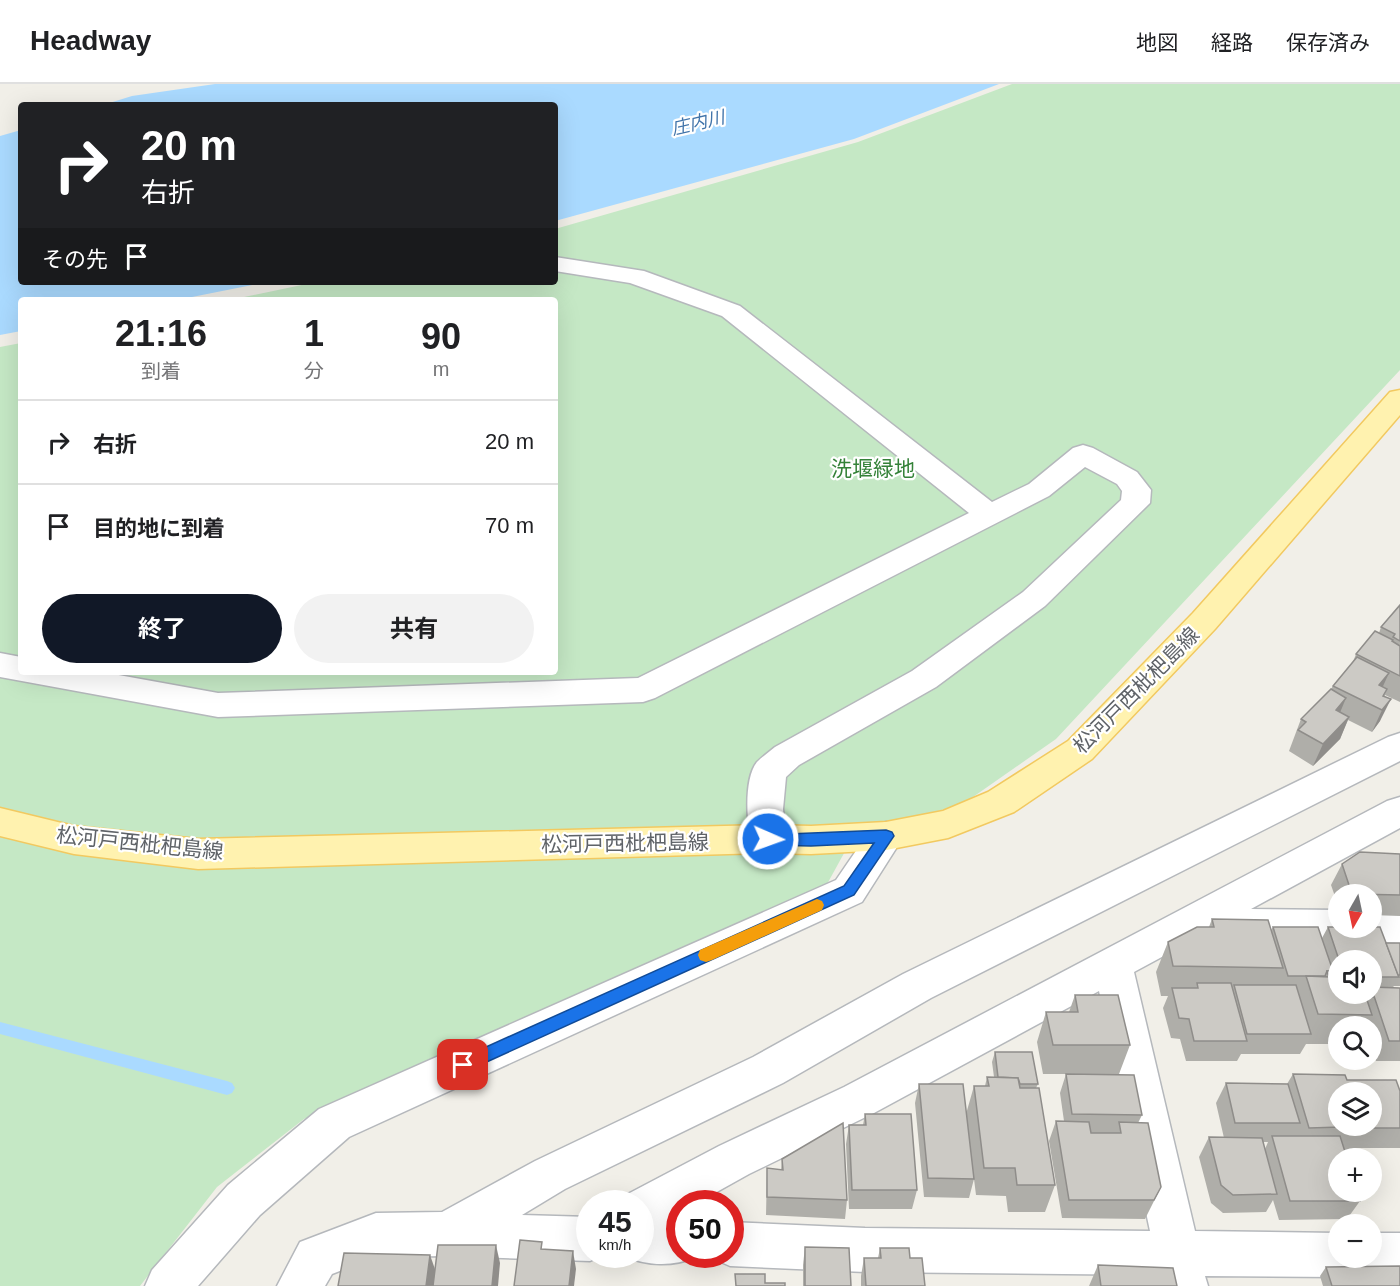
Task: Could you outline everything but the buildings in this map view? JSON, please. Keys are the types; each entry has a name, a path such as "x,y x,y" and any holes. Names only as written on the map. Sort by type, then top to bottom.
{"main road":[{"name":"松河戸西枇杷島線","path":"0,822 74,840 198,854 768,839 811,840 886,836 948,824 1001,802 1080,750 1204,621 1400,398"}],"street":[{"path":"558,264 635,276 731,312 990,515"},
{"path":"54,675 218,705 643,690 1039,490 1083,454 1127,478 1137,490 1135,502 1034,599 924,679 787,756 769,772 765,809 768,839"},
{"path":"0,665 18,668"},
{"path":"447,1234 550,1175 768,1070 917,986 1400,746"},
{"path":"654,1203 734,1160 859,1100 1400,811"},
{"path":"168,1286 244,1200 334,1123 849,891 886,836"},
{"path":"1191,923 1328,926"},
{"path":"1382,926 1400,927"},
{"path":"1113,965 1182,1270"},
{"path":"300,1286 316,1258 376,1235 447,1234 576,1239"},
{"path":"744,1246 865,1250 1182,1270 1328,1256"},
{"path":"1382,1255 1400,1255"}],"green space":[{"name":"洗堰緑地","path":"1012,84 1400,84 1400,370 1056,739 963,804 910,819 859,826 826,886 304,1119 217,1187 140,1286 0,1286 0,347 18,344 18,675 558,675 558,297 244,297 302,285 558,285 558,228 858,142"}],"water":[{"name":"庄内川","path":"215,84 999,84 854,139 558,220 558,102 113,102 132,96"},
{"path":"18,131 18,285 253,285 192,297 18,297 18,332 0,335 0,136"}],"waterway":[{"path":"0,1028 227,1088"}],"slow traffic":[{"path":"706,955 817,905"}],"route":[{"path":"463,1065 849,891 886,836 811,840 768,839"}]}
